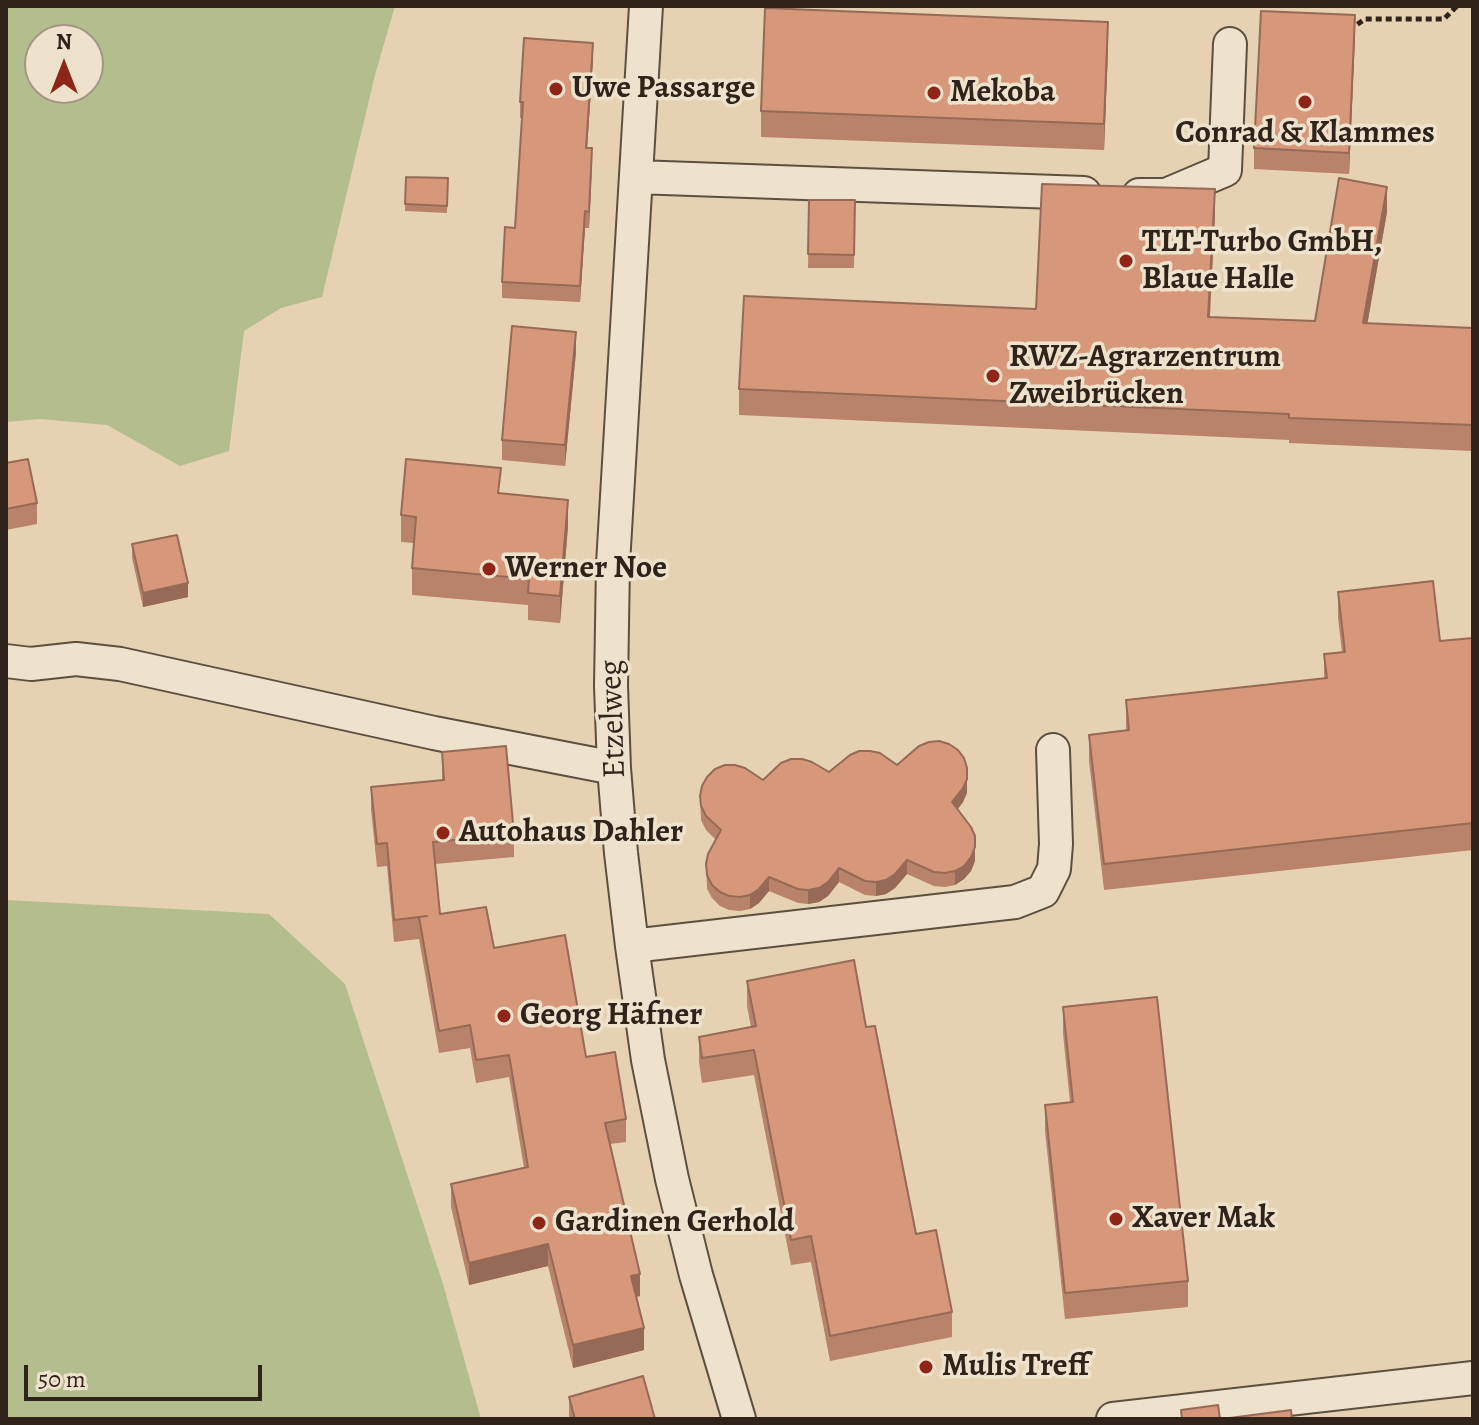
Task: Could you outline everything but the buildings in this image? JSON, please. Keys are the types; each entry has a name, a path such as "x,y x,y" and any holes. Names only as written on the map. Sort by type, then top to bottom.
{"street":[{"name":"Etzelweg","path":"646,6 613,564 611,686 614,768 632,946 648,1060 672,1179 696,1275 739,1419"},
{"path":"636,177 1166,195 1225,170 1230,44"},
{"path":"6,661 31,664 76,659 120,664 434,733 614,768"},
{"path":"632,946 1015,902 1043,891 1054,869 1055,857 1053,750"},
{"path":"1113,1419 1473,1378"}],"path":[{"path":"1341,25 1355,26 1365,19 1444,19 1457,6"}],"green space":[{"path":"6,6 395,6 375,75 322,297 281,308 244,331 229,451 180,466 107,425 40,419 6,422"},
{"path":"6,900 269,914 345,984 443,1284 481,1419 6,1419"}],"place":[{"name":"Uwe Passarge","path":"556,89"},
{"name":"Mekoba","path":"934,93"},
{"name":"Conrad & Klammes","path":"1305,102"},
{"name":"TLT-Turbo GmbH, Blaue Halle","path":"1126,261"},
{"name":"RWZ-Agrarzentrum Zweibrücken","path":"993,376"},
{"name":"Werner Noe","path":"489,569"},
{"name":"Autohaus Dahler","path":"443,833"},
{"name":"Georg Häfner","path":"504,1016"},
{"name":"Xaver Mak","path":"1116,1219"},
{"name":"Gardinen Gerhold","path":"539,1223"},
{"name":"Mulis Treff","path":"926,1367"}]}
